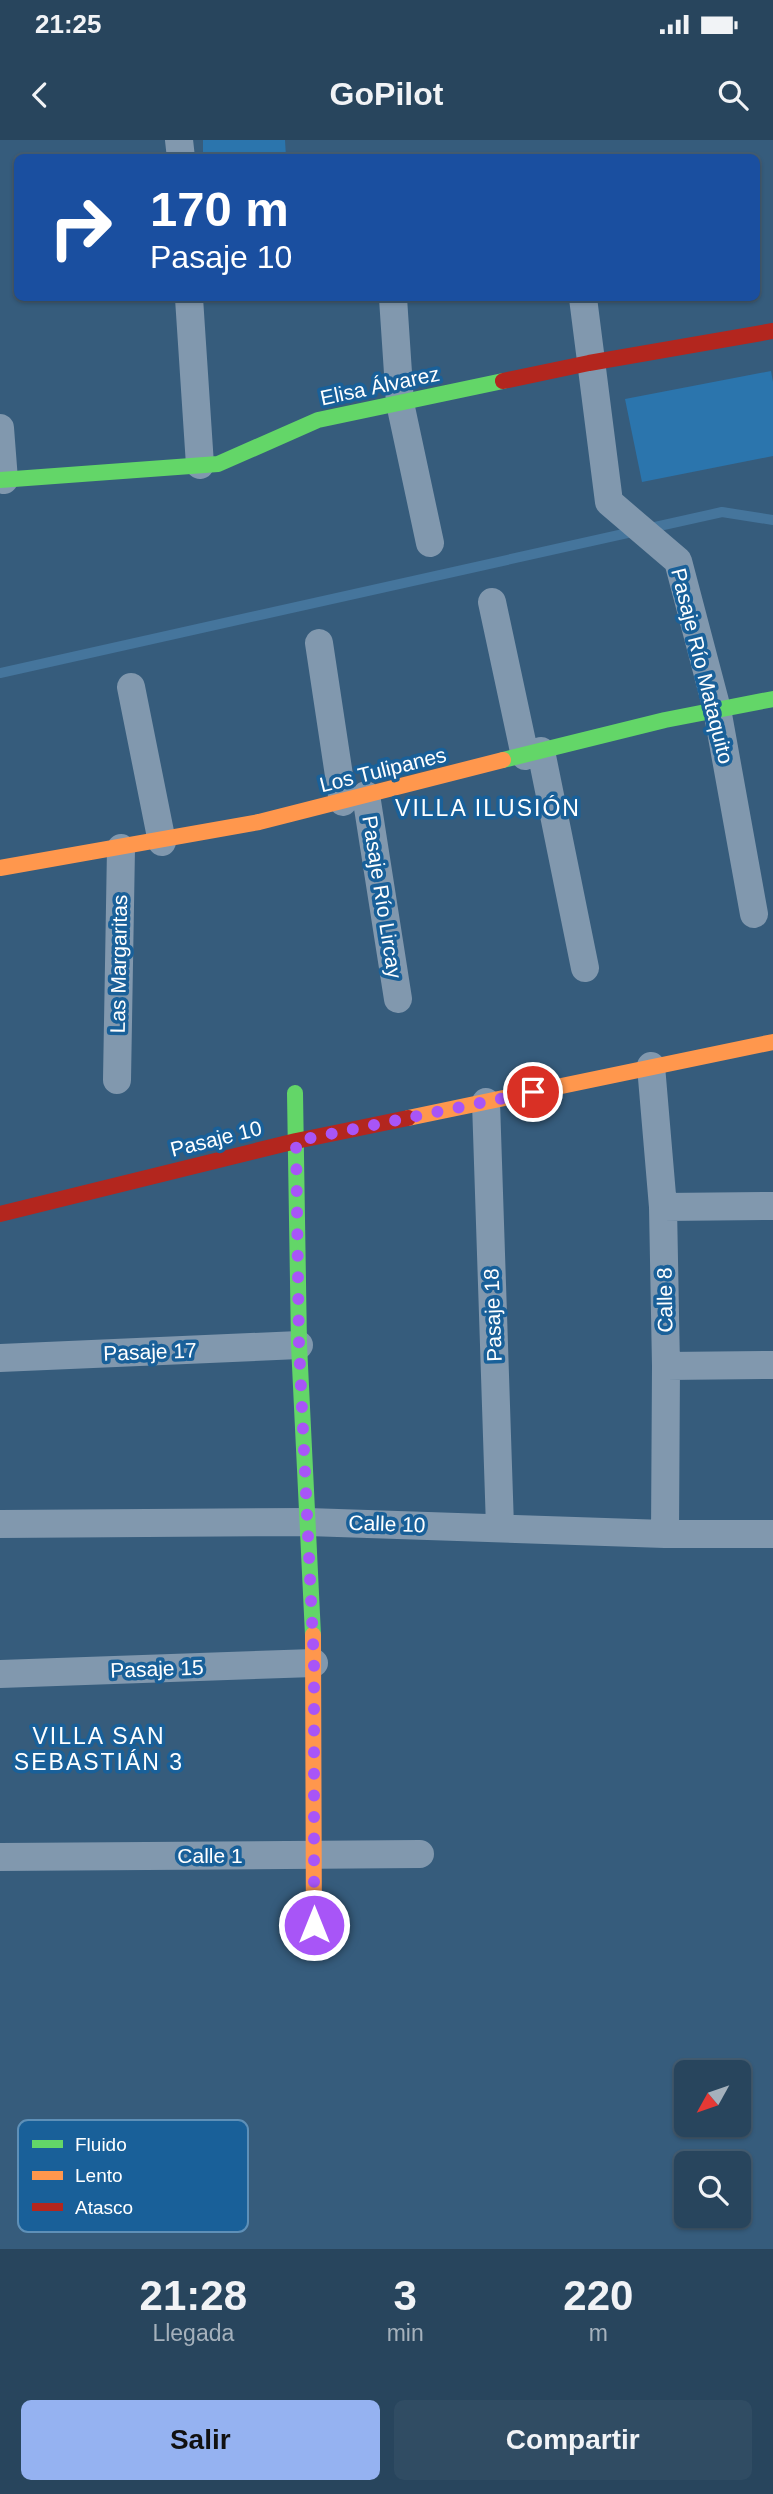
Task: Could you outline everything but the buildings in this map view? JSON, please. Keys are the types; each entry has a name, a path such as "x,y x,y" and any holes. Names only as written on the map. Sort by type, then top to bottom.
{"street":[{"path":"190,301 200,465"},
{"path":"393,301 400,403 430,543"},
{"name":"Pasaje Río Mataquito","path":"583,301 589,363 609,502 677,561 717,709 754,914"},
{"name":"Elisa Álvarez","path":"2,480 218,464 318,421 589,363 773,331"},
{"path":"0,428 2,480"},
{"path":"492,602 533,753 585,968"},
{"name":"Pasaje Río Lircay","path":"318,643 398,999"},
{"path":"131,687 162,842"},
{"name":"Los Tulipanes","path":"0,868 162,842 354,799 717,709 773,699"},
{"name":"Las Margaritas","path":"117,1080 121,848"},
{"name":"Pasaje 10","path":"0,1214 296,1141 773,1042"},
{"name":"Calle 8","path":"651,1066 663,1207 665,1534"},
{"path":"295,1093 299,1345 314,1663 314,1948"},
{"name":"Pasaje 18","path":"486,1102 499,1527"},
{"path":"663,1207 773,1206"},
{"name":"Pasaje 17","path":"0,1358 299,1345"},
{"path":"666,1366 773,1365"},
{"name":"Calle 10","path":"0,1524 309,1522 665,1534 773,1534"},
{"name":"Pasaje 15","path":"0,1674 314,1663"},
{"name":"Calle 1","path":"0,1857 420,1854"}],"shaded area":[{"path":"203,140 285,140 286,154 203,154"},
{"path":"771,371 773,456 642,482 625,399"}],"waterway":[{"path":"0,673 722,512 773,520"}],"traffic: fast":[{"path":"0,480 218,464 318,420 503,381"},
{"path":"503,760 665,720 773,699"},
{"path":"295,1093 299,1345 313,1635"}],"traffic: slow":[{"path":"0,868 259,822 503,760"},
{"path":"408,1118 773,1042"},
{"path":"313,1635 314,1948"}],"traffic: jam":[{"path":"503,381 773,331"},
{"path":"0,1214 296,1141 408,1118"}],"district":[{"name":"VILLA ILUSIÓN","path":"488,808"},
{"name":"VILLA SAN SEBASTIÁN 3","path":"99,1749"}],"route":[{"path":"314,1925 314,1663 299,1345 296,1141 533,1092"}]}
